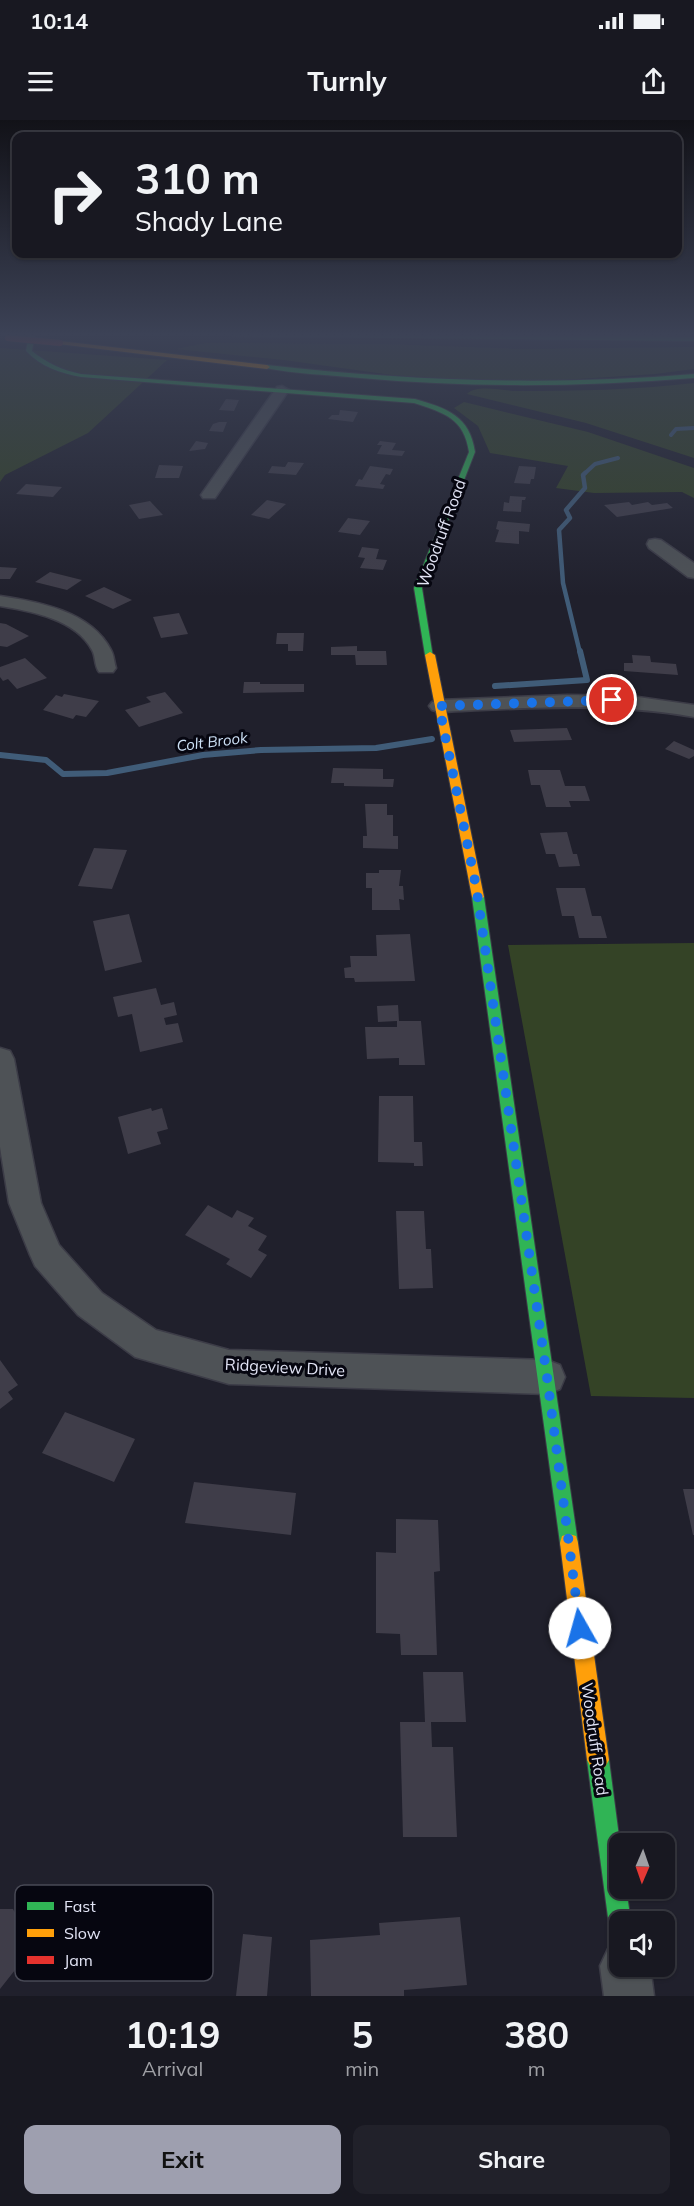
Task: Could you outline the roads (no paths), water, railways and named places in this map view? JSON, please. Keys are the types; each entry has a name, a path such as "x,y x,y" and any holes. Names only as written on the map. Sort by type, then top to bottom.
{"main road":[{"name":"Woodruff Road","path":"460,422 471,433 472,452 418,588 439,706 476,886 547,1377 618,1911"}],"street":[{"path":"209,495 260,422"},
{"path":"655,544 694,573"},
{"path":"0,602 31,606 63,617 89,636 101,649 106,668"},
{"path":"439,706 612,700 669,705 694,711"},
{"name":"Ridgeview Drive","path":"0,1059 25,1203 46,1255 90,1304 147,1345 229,1367 547,1377"},
{"path":"626,1977 629,1996"}],"waterway":[{"name":"Colt Brook","path":"671,435 676,429 694,428"},
{"name":"Colt Brook","path":"583,475 595,464 618,458"},
{"name":"Colt Brook","path":"580,653 563,583 559,530 570,518 566,510 585,488 583,475"},
{"name":"Colt Brook","path":"495,686 587,680 580,651"},
{"name":"Colt Brook","path":"0,755 46,760 63,774 107,773 203,755 261,750 376,748 432,739"}]}
